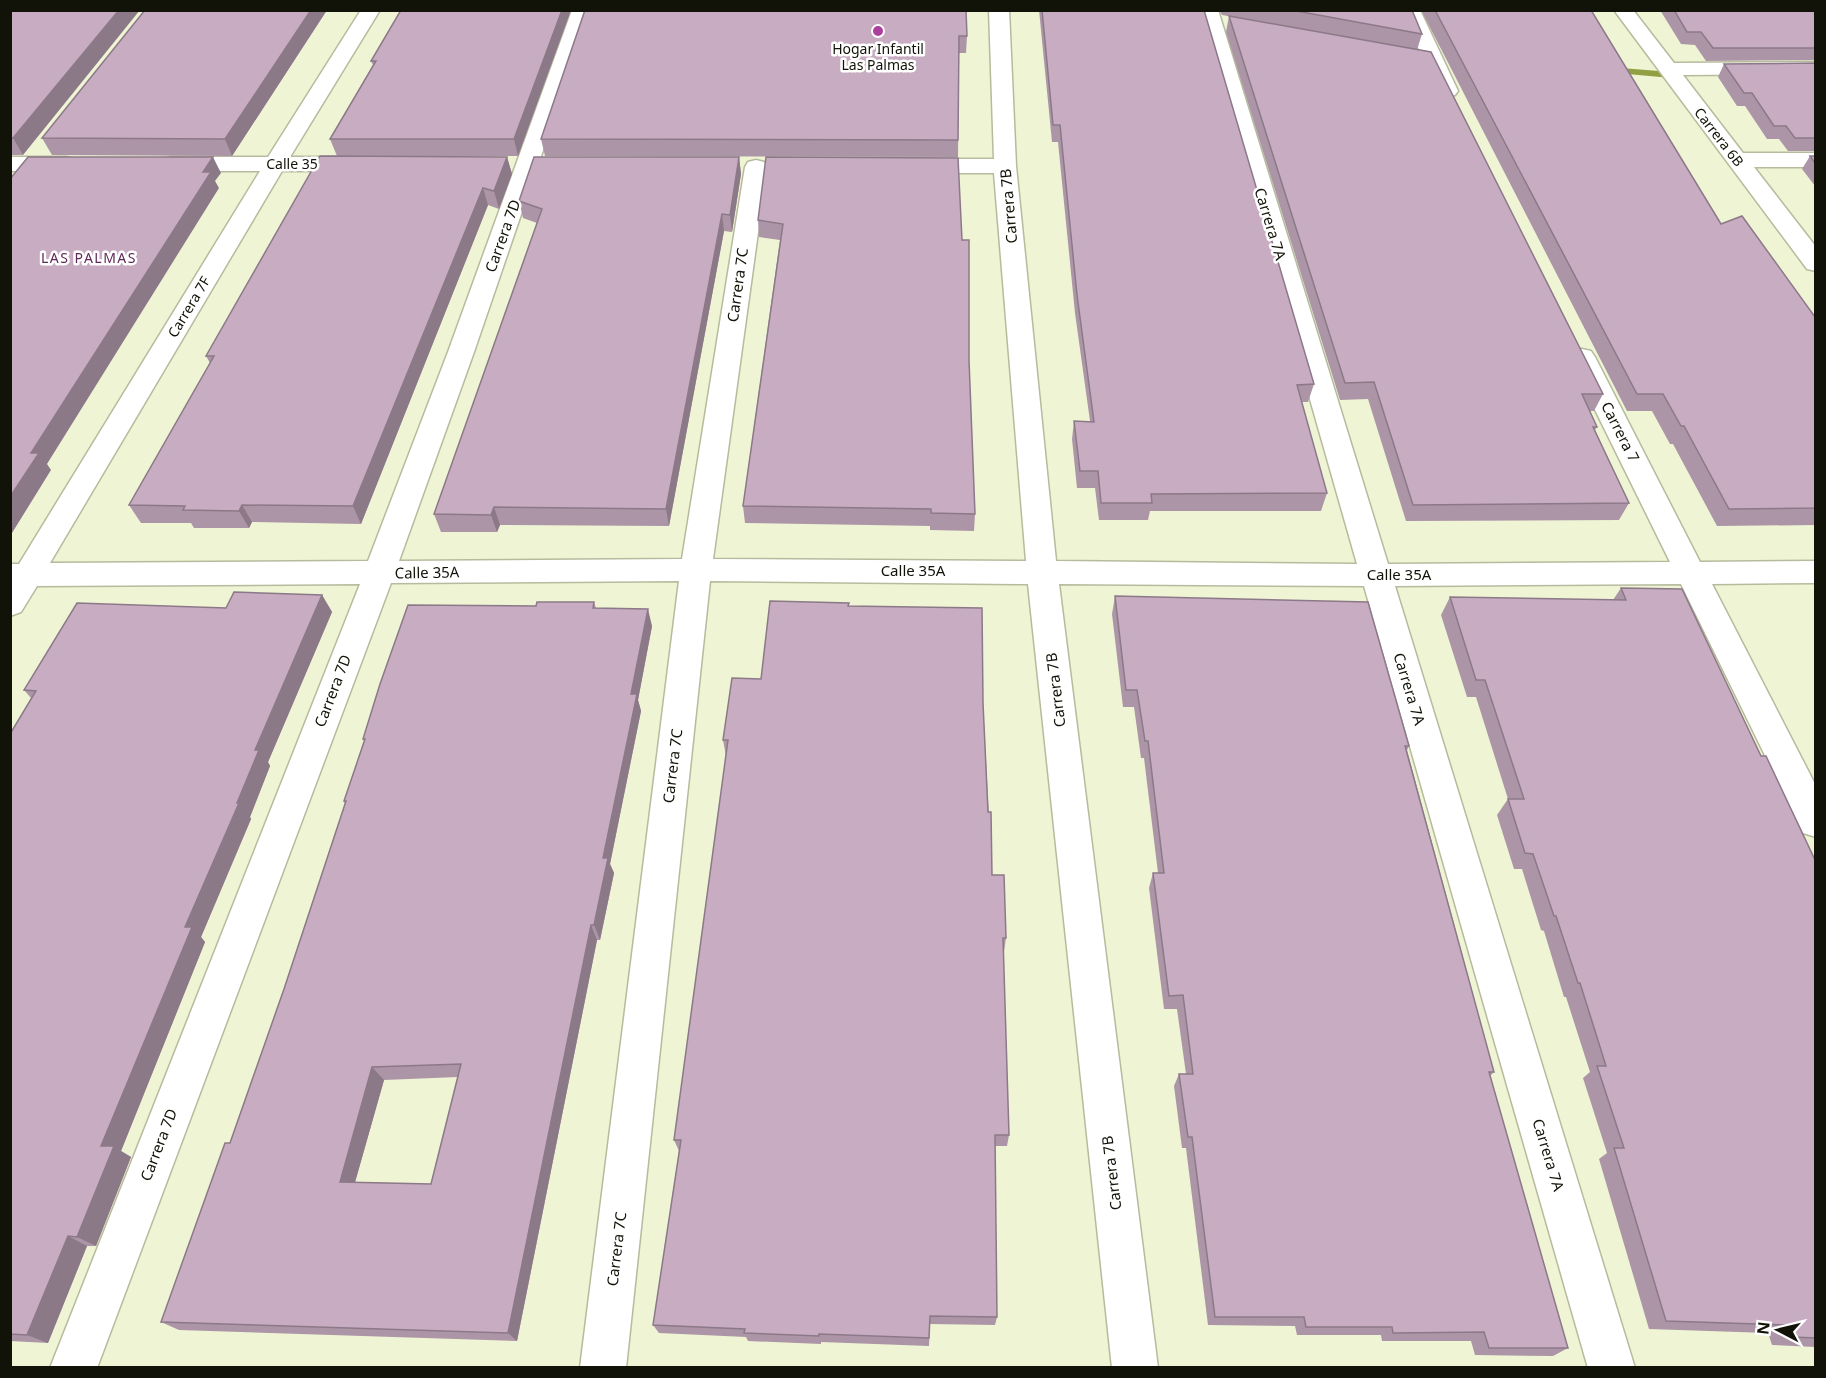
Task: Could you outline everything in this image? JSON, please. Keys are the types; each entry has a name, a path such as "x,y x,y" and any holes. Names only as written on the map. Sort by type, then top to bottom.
{"street":[{"name":"Carrera 7F","path":"10,604 19,575 371,10"},
{"name":"Carrera 7D","path":"73,1368 378,573 530,164 582,10"},
{"name":"Carrera 7B","path":"999,10 1005,166 1042,572 1135,1368"},
{"path":"1410,10 1422,59 1460,115"},
{"name":"Carrera 6B","path":"1623,10 1815,264"},
{"name":"Carrera 7A","path":"1211,18 1612,1368"},
{"path":"1667,69 1815,68"},
{"path":"20,170 46,146"},
{"path":"1737,160 1815,160"},
{"path":"20,170 89,164"},
{"name":"Calle 35","path":"147,164 380,164"},
{"name":"Carrera 7C","path":"603,1368 696,570 756,166"},
{"path":"899,166 1005,166"},
{"name":"Carrera 7","path":"1573,338 1815,822"},
{"name":"Calle 35A","path":"19,575 696,570 1375,575 1815,572"}],"building":[{"path":"10,10 119,10 13,138 10,138"},
{"path":"145,10 311,10 225,139 42,138"},
{"path":"401,10 562,10 514,139 330,139 376,61 371,61"},
{"path":"585,10 966,10 967,36 959,36 958,140 541,139"},
{"path":"1042,10 1204,10 1314,384 1297,385 1327,493 1151,494 1152,503 1101,503 1098,471 1080,471 1074,421 1094,422 1077,295 1060,125 1053,125"},
{"path":"1291,10 1412,10 1422,34"},
{"path":"1435,10 1591,10 1721,224 1742,216 1815,317 1815,508 1729,509 1684,426 1681,426 1663,394 1637,394"},
{"path":"1674,10 1815,10 1815,48 1713,48 1701,32 1687,32"},
{"path":"1229,16 1431,52 1603,394 1582,394 1597,427 1593,427 1629,503 1413,505 1374,382 1345,383"},
{"path":"1815,63 1815,138 1795,138 1786,126 1774,126 1752,93 1744,93 1724,64"},
{"path":"320,156 507,157 494,191 483,188 353,506 242,505 239,511 183,510 185,506 129,505 214,356 206,356"},
{"path":"28,157 213,157 203,172 211,172 31,453 39,453 10,497 10,179"},
{"path":"534,157 739,157 730,215 722,214 666,509 494,507 491,515 434,514 542,209 519,201"},
{"path":"766,157 958,158 962,240 969,240 969,360 975,514 931,513 931,509 743,506 783,224 758,220"},
{"path":"1621,588 1682,589 1761,756 1766,756 1815,860 1815,1338 1793,1337 1789,1325 1666,1321 1614,1148 1624,1148 1597,1066 1606,1066 1580,983 1578,983 1533,854 1525,853 1508,799 1524,799 1485,680 1476,680 1450,597 1626,600"},
{"path":"234,592 322,595 255,750 259,750 237,803 239,803 185,927 192,927 101,1146 114,1146 77,1237 68,1236 27,1335 10,1334 10,734 36,691 24,690 77,603 226,608"},
{"path":"1115,596 1368,602 1409,746 1405,746 1494,1072 1489,1072 1568,1348 1489,1348 1484,1332 1393,1333 1392,1327 1306,1327 1304,1317 1215,1317 1192,1137 1188,1137 1179,1074 1193,1074 1183,995 1169,996 1153,873 1164,873 1148,741 1145,741 1137,690 1126,690"},
{"path":"770,601 849,603 848,606 982,608 983,703 988,812 991,812 992,875 1004,875 1006,938 1003,938 1009,1135 995,1135 997,1317 930,1316 929,1338 744,1333 745,1329 653,1325 681,1140 674,1140 728,740 723,740 732,678 761,679"},
{"path":"537,602 594,602 593,608 648,609 631,694 637,694 603,858 608,858 594,925 591,925 508,1333 161,1322 225,1143 230,1143 284,989 346,801 344,801 365,739 363,739 380,684 408,605 536,606","holes":["461,1064 431,1184 340,1182 372,1067"]}],"waterway":[{"path":"1609,70 1671,75"}],"place":[{"name":"Hogar Infantil Las Palmas","path":"878,31"}],"district":[{"name":"LAS PALMAS","path":"89,258"}]}
